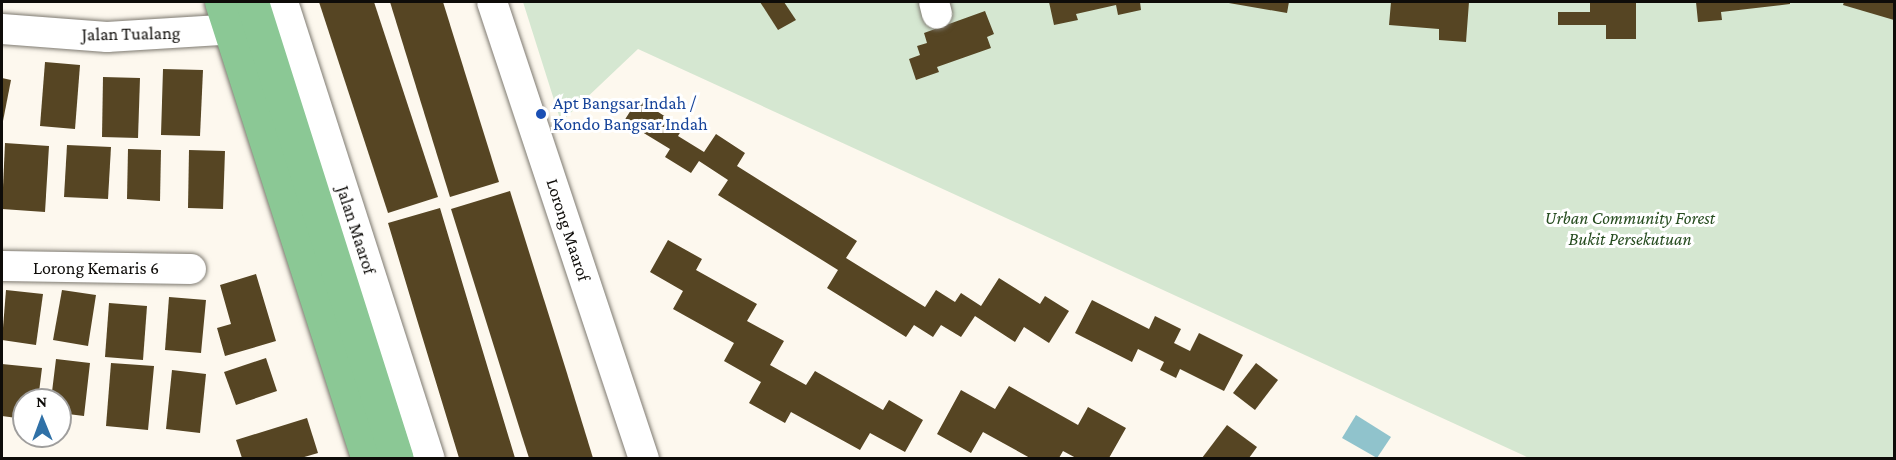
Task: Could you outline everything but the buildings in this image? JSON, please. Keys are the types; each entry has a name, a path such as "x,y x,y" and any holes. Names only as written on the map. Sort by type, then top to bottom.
{"main road":[{"path":"241,15 366,459"},
{"name":"Jalan Maarof","path":"241,15 397,459"}],"street":[{"name":"Jalan Maarof","path":"283,2 429,459"},
{"name":"Lorong Maarof","path":"492,2 644,459"},
{"name":"Jalan Tualang","path":"2,29 107,37 241,15"},
{"name":"Lorong Kemaris 6","path":"2,266 191,268"}],"green space":[{"name":"Urban Community Forest Bukit Persekutuan","path":"523,2 1894,2 1894,458 1529,458 638,49 561,122"}],"water":[{"path":"1356,415 1391,437 1377,458 1342,438"}],"place":[{"name":"Apt Bangsar Indah / Kondo Bangsar Indah","path":"541,114"}]}
